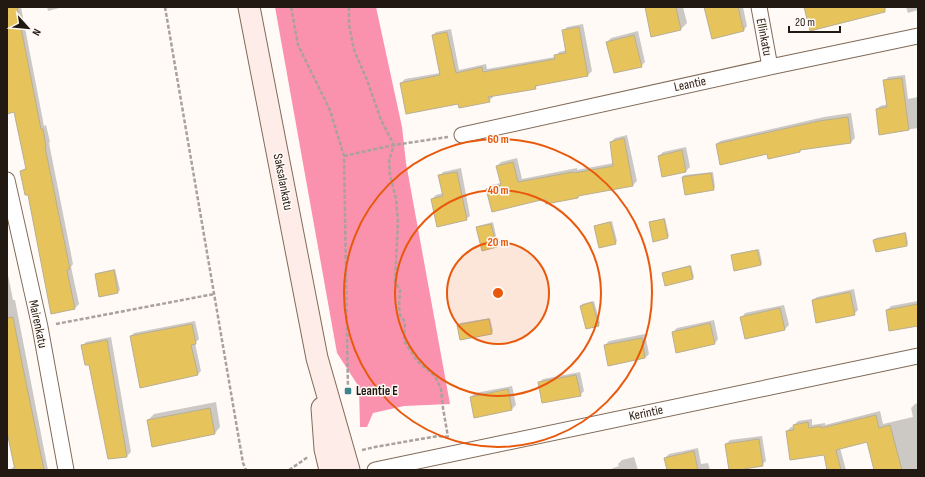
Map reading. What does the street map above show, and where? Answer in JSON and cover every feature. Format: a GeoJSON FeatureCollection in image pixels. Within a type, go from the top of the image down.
{"type":"FeatureCollection","features":[{"type":"Feature","properties":{"kind":"main road","name":"Saksalankatu"},"geometry":{"type":"LineString","coordinates":[[249,7],[317,358],[349,470]]}},
{"type":"Feature","properties":{"kind":"main road","name":"Saksalankatu"},"geometry":{"type":"LineString","coordinates":[[317,358],[325,449],[330,470]]}},
{"type":"Feature","properties":{"kind":"street","name":"Ellinkatu"},"geometry":{"type":"LineString","coordinates":[[759,7],[770,67]]}},
{"type":"Feature","properties":{"kind":"street","name":"Leantie"},"geometry":{"type":"LineString","coordinates":[[462,135],[918,36]]}},
{"type":"Feature","properties":{"kind":"street","name":"Mairenkatu"},"geometry":{"type":"LineString","coordinates":[[7,180],[40,327],[66,470]]}},
{"type":"Feature","properties":{"kind":"street","name":"Kerintie"},"geometry":{"type":"LineString","coordinates":[[375,470],[918,356]]}},
{"type":"Feature","properties":{"kind":"path"},"geometry":{"type":"LineString","coordinates":[[165,7],[243,463],[246,470]]}},
{"type":"Feature","properties":{"kind":"path"},"geometry":{"type":"LineString","coordinates":[[291,7],[298,45],[330,110],[344,156],[347,367]]}},
{"type":"Feature","properties":{"kind":"path"},"geometry":{"type":"LineString","coordinates":[[349,7],[349,25],[354,50],[367,80],[380,120],[394,145],[389,160],[390,175],[396,199],[397,214],[394,281],[400,290],[399,306],[400,315],[404,322],[404,341],[418,362],[435,376],[438,382],[441,389],[448,437]]}},
{"type":"Feature","properties":{"kind":"path"},"geometry":{"type":"LineString","coordinates":[[344,156],[394,145],[462,135]]}},
{"type":"Feature","properties":{"kind":"path"},"geometry":{"type":"LineString","coordinates":[[40,327],[214,294]]}},
{"type":"Feature","properties":{"kind":"shaded area"},"geometry":{"type":"Polygon","coordinates":[[[275,7],[376,7],[402,127],[406,163],[450,404],[404,406],[373,413],[367,427],[360,427],[359,387],[337,353],[275,7]]]}},
{"type":"Feature","properties":{"kind":"building"},"geometry":{"type":"Polygon","coordinates":[[[7,7],[17,7],[41,129],[43,129],[45,147],[70,269],[67,270],[75,309],[51,314],[28,195],[25,195],[20,171],[26,169],[14,112],[7,114],[7,7]]]}},
{"type":"Feature","properties":{"kind":"building"},"geometry":{"type":"Polygon","coordinates":[[[645,7],[676,7],[681,30],[651,37],[645,7]]]}},
{"type":"Feature","properties":{"kind":"building"},"geometry":{"type":"Polygon","coordinates":[[[704,7],[738,7],[744,31],[712,39],[704,7]]]}},
{"type":"Feature","properties":{"kind":"building"},"geometry":{"type":"Polygon","coordinates":[[[804,7],[885,7],[885,12],[810,31],[804,7]]]}},
{"type":"Feature","properties":{"kind":"building"},"geometry":{"type":"Polygon","coordinates":[[[579,27],[588,76],[535,86],[536,89],[488,97],[490,102],[459,108],[458,104],[406,114],[400,83],[440,75],[432,35],[447,32],[456,73],[482,67],[483,72],[555,59],[554,55],[566,53],[562,30],[579,27]]]}},
{"type":"Feature","properties":{"kind":"building"},"geometry":{"type":"Polygon","coordinates":[[[634,35],[642,67],[614,73],[606,42],[634,35]]]}},
{"type":"Feature","properties":{"kind":"building"},"geometry":{"type":"Polygon","coordinates":[[[902,78],[909,130],[879,135],[876,109],[887,107],[883,80],[902,78]]]}},
{"type":"Feature","properties":{"kind":"building"},"geometry":{"type":"Polygon","coordinates":[[[848,117],[851,143],[800,150],[800,152],[768,159],[767,154],[720,165],[716,144],[819,121],[848,117]]]}},
{"type":"Feature","properties":{"kind":"building"},"geometry":{"type":"Polygon","coordinates":[[[624,138],[633,186],[578,196],[578,198],[546,204],[545,199],[492,212],[486,189],[501,185],[496,166],[513,162],[518,182],[613,166],[610,142],[624,138]]]}},
{"type":"Feature","properties":{"kind":"building"},"geometry":{"type":"Polygon","coordinates":[[[682,150],[686,172],[662,177],[658,156],[682,150]]]}},
{"type":"Feature","properties":{"kind":"building"},"geometry":{"type":"Polygon","coordinates":[[[457,172],[467,220],[437,227],[431,199],[443,196],[438,175],[457,172]]]}},
{"type":"Feature","properties":{"kind":"building"},"geometry":{"type":"Polygon","coordinates":[[[711,173],[714,190],[685,195],[682,177],[711,173]]]}},
{"type":"Feature","properties":{"kind":"building"},"geometry":{"type":"Polygon","coordinates":[[[664,219],[668,238],[653,242],[649,222],[664,219]]]}},
{"type":"Feature","properties":{"kind":"building"},"geometry":{"type":"Polygon","coordinates":[[[610,222],[616,244],[599,248],[594,226],[610,222]]]}},
{"type":"Feature","properties":{"kind":"building"},"geometry":{"type":"Polygon","coordinates":[[[491,224],[497,247],[482,251],[476,227],[491,224]]]}},
{"type":"Feature","properties":{"kind":"building"},"geometry":{"type":"Polygon","coordinates":[[[905,233],[907,246],[876,252],[873,240],[905,233]]]}},
{"type":"Feature","properties":{"kind":"building"},"geometry":{"type":"Polygon","coordinates":[[[757,250],[761,265],[734,271],[731,255],[757,250]]]}},
{"type":"Feature","properties":{"kind":"building"},"geometry":{"type":"Polygon","coordinates":[[[690,266],[693,279],[665,286],[662,273],[690,266]]]}},
{"type":"Feature","properties":{"kind":"building"},"geometry":{"type":"Polygon","coordinates":[[[114,270],[118,293],[99,297],[95,274],[114,270]]]}},
{"type":"Feature","properties":{"kind":"building"},"geometry":{"type":"Polygon","coordinates":[[[850,292],[855,315],[816,323],[812,300],[850,292]]]}},
{"type":"Feature","properties":{"kind":"building"},"geometry":{"type":"Polygon","coordinates":[[[592,302],[599,326],[586,329],[580,306],[592,302]]]}},
{"type":"Feature","properties":{"kind":"building"},"geometry":{"type":"Polygon","coordinates":[[[918,304],[918,326],[889,331],[886,310],[918,304]]]}},
{"type":"Feature","properties":{"kind":"building"},"geometry":{"type":"Polygon","coordinates":[[[780,308],[785,330],[745,339],[740,317],[780,308]]]}},
{"type":"Feature","properties":{"kind":"building"},"geometry":{"type":"Polygon","coordinates":[[[13,317],[44,470],[15,470],[7,432],[7,318],[13,317]]]}},
{"type":"Feature","properties":{"kind":"building"},"geometry":{"type":"Polygon","coordinates":[[[489,319],[492,334],[460,340],[457,325],[489,319]]]}},
{"type":"Feature","properties":{"kind":"building"},"geometry":{"type":"Polygon","coordinates":[[[710,323],[715,344],[676,353],[672,332],[710,323]]]}},
{"type":"Feature","properties":{"kind":"building"},"geometry":{"type":"Polygon","coordinates":[[[192,324],[196,344],[191,345],[198,375],[140,388],[130,336],[192,324]]]}},
{"type":"Feature","properties":{"kind":"building"},"geometry":{"type":"Polygon","coordinates":[[[642,338],[645,358],[608,366],[604,345],[642,338]]]}},
{"type":"Feature","properties":{"kind":"building"},"geometry":{"type":"Polygon","coordinates":[[[107,340],[127,457],[108,459],[89,365],[85,365],[81,345],[107,340]]]}},
{"type":"Feature","properties":{"kind":"building"},"geometry":{"type":"Polygon","coordinates":[[[576,375],[581,396],[542,403],[538,382],[576,375]]]}},
{"type":"Feature","properties":{"kind":"building"},"geometry":{"type":"Polygon","coordinates":[[[508,389],[512,410],[474,418],[470,397],[508,389]]]}},
{"type":"Feature","properties":{"kind":"building"},"geometry":{"type":"Polygon","coordinates":[[[210,408],[215,434],[152,447],[147,420],[210,408]]]}},
{"type":"Feature","properties":{"kind":"building"},"geometry":{"type":"Polygon","coordinates":[[[876,415],[879,428],[890,425],[902,470],[874,470],[867,442],[836,450],[841,470],[827,470],[824,455],[790,460],[786,431],[794,430],[793,425],[808,422],[809,428],[821,426],[821,428],[876,415]]]}},
{"type":"Feature","properties":{"kind":"building"},"geometry":{"type":"Polygon","coordinates":[[[759,439],[763,466],[729,470],[725,444],[759,439]]]}},
{"type":"Feature","properties":{"kind":"building"},"geometry":{"type":"Polygon","coordinates":[[[694,451],[698,470],[667,470],[664,458],[694,451]]]}},
{"type":"Feature","properties":{"kind":"place","name":"Leantie E"},"geometry":{"type":"Point","coordinates":[348,391]}}]}
